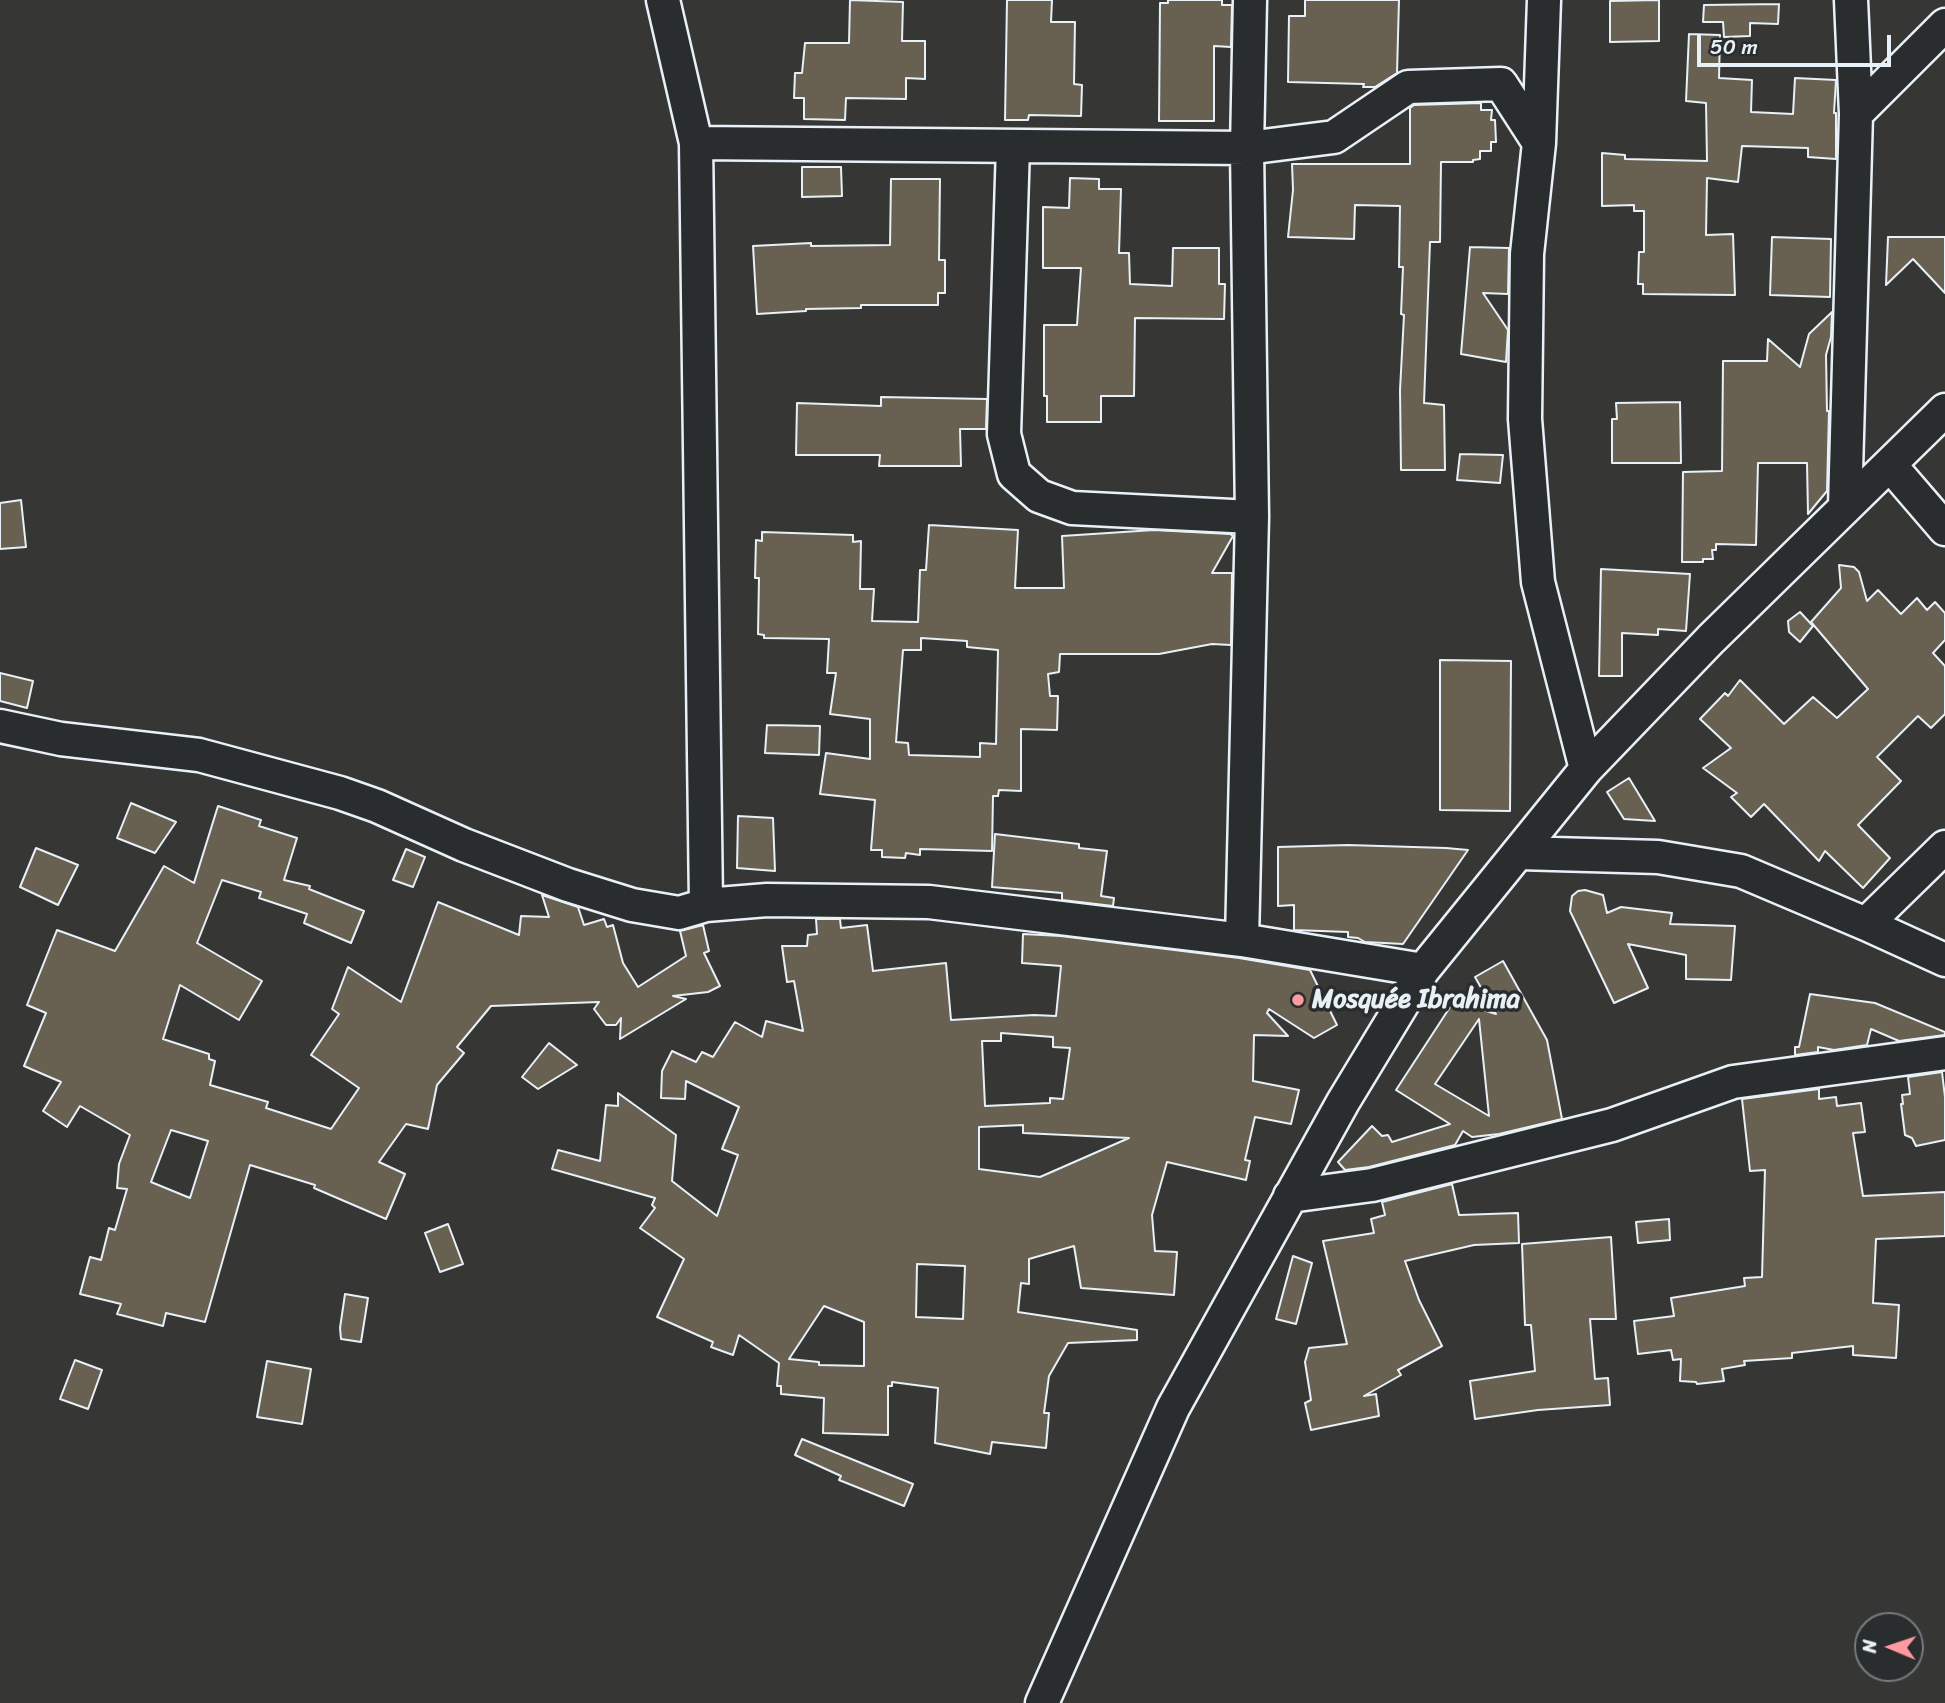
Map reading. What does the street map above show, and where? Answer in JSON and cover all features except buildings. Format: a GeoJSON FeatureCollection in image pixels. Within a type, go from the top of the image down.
{"type":"FeatureCollection","features":[{"type":"Feature","properties":{"kind":"street"},"geometry":{"type":"LineString","coordinates":[[663,0],[696,143],[706,905]]}},
{"type":"Feature","properties":{"kind":"street"},"geometry":{"type":"LineString","coordinates":[[1242,940],[1252,517],[1247,148],[1250,0]]}},
{"type":"Feature","properties":{"kind":"street"},"geometry":{"type":"LineString","coordinates":[[1544,0],[1539,143],[1527,254],[1525,419],[1538,582],[1586,769]]}},
{"type":"Feature","properties":{"kind":"street"},"geometry":{"type":"LineString","coordinates":[[1845,507],[1856,114],[1851,0]]}},
{"type":"Feature","properties":{"kind":"street"},"geometry":{"type":"LineString","coordinates":[[1856,114],[1945,25]]}},
{"type":"Feature","properties":{"kind":"street"},"geometry":{"type":"LineString","coordinates":[[696,143],[1247,148],[1334,137],[1408,87],[1501,84],[1539,143]]}},
{"type":"Feature","properties":{"kind":"street"},"geometry":{"type":"LineString","coordinates":[[1013,146],[1004,434],[1014,474],[1039,496],[1072,508],[1252,517]]}},
{"type":"Feature","properties":{"kind":"street"},"geometry":{"type":"LineString","coordinates":[[1042,1703],[1173,1408],[1343,1102],[1423,970],[1586,769],[1711,639],[1945,410]]}},
{"type":"Feature","properties":{"kind":"street"},"geometry":{"type":"LineString","coordinates":[[1890,464],[1945,529]]}},
{"type":"Feature","properties":{"kind":"street"},"geometry":{"type":"LineString","coordinates":[[0,726],[61,739],[199,755],[340,793],[568,885],[632,905],[679,913],[706,905],[768,900],[929,902],[1242,940],[1423,970]]}},
{"type":"Feature","properties":{"kind":"street"},"geometry":{"type":"LineString","coordinates":[[1866,923],[1945,847]]}},
{"type":"Feature","properties":{"kind":"street"},"geometry":{"type":"LineString","coordinates":[[1519,853],[1658,857],[1741,871],[1866,923],[1945,960]]}},
{"type":"Feature","properties":{"kind":"street"},"geometry":{"type":"LineString","coordinates":[[1290,1196],[1372,1185],[1612,1125],[1732,1082],[1945,1054]]}},
{"type":"Feature","properties":{"kind":"place","name":"Mosquée Ibrahima"},"geometry":{"type":"Point","coordinates":[1298,1000]}}]}
